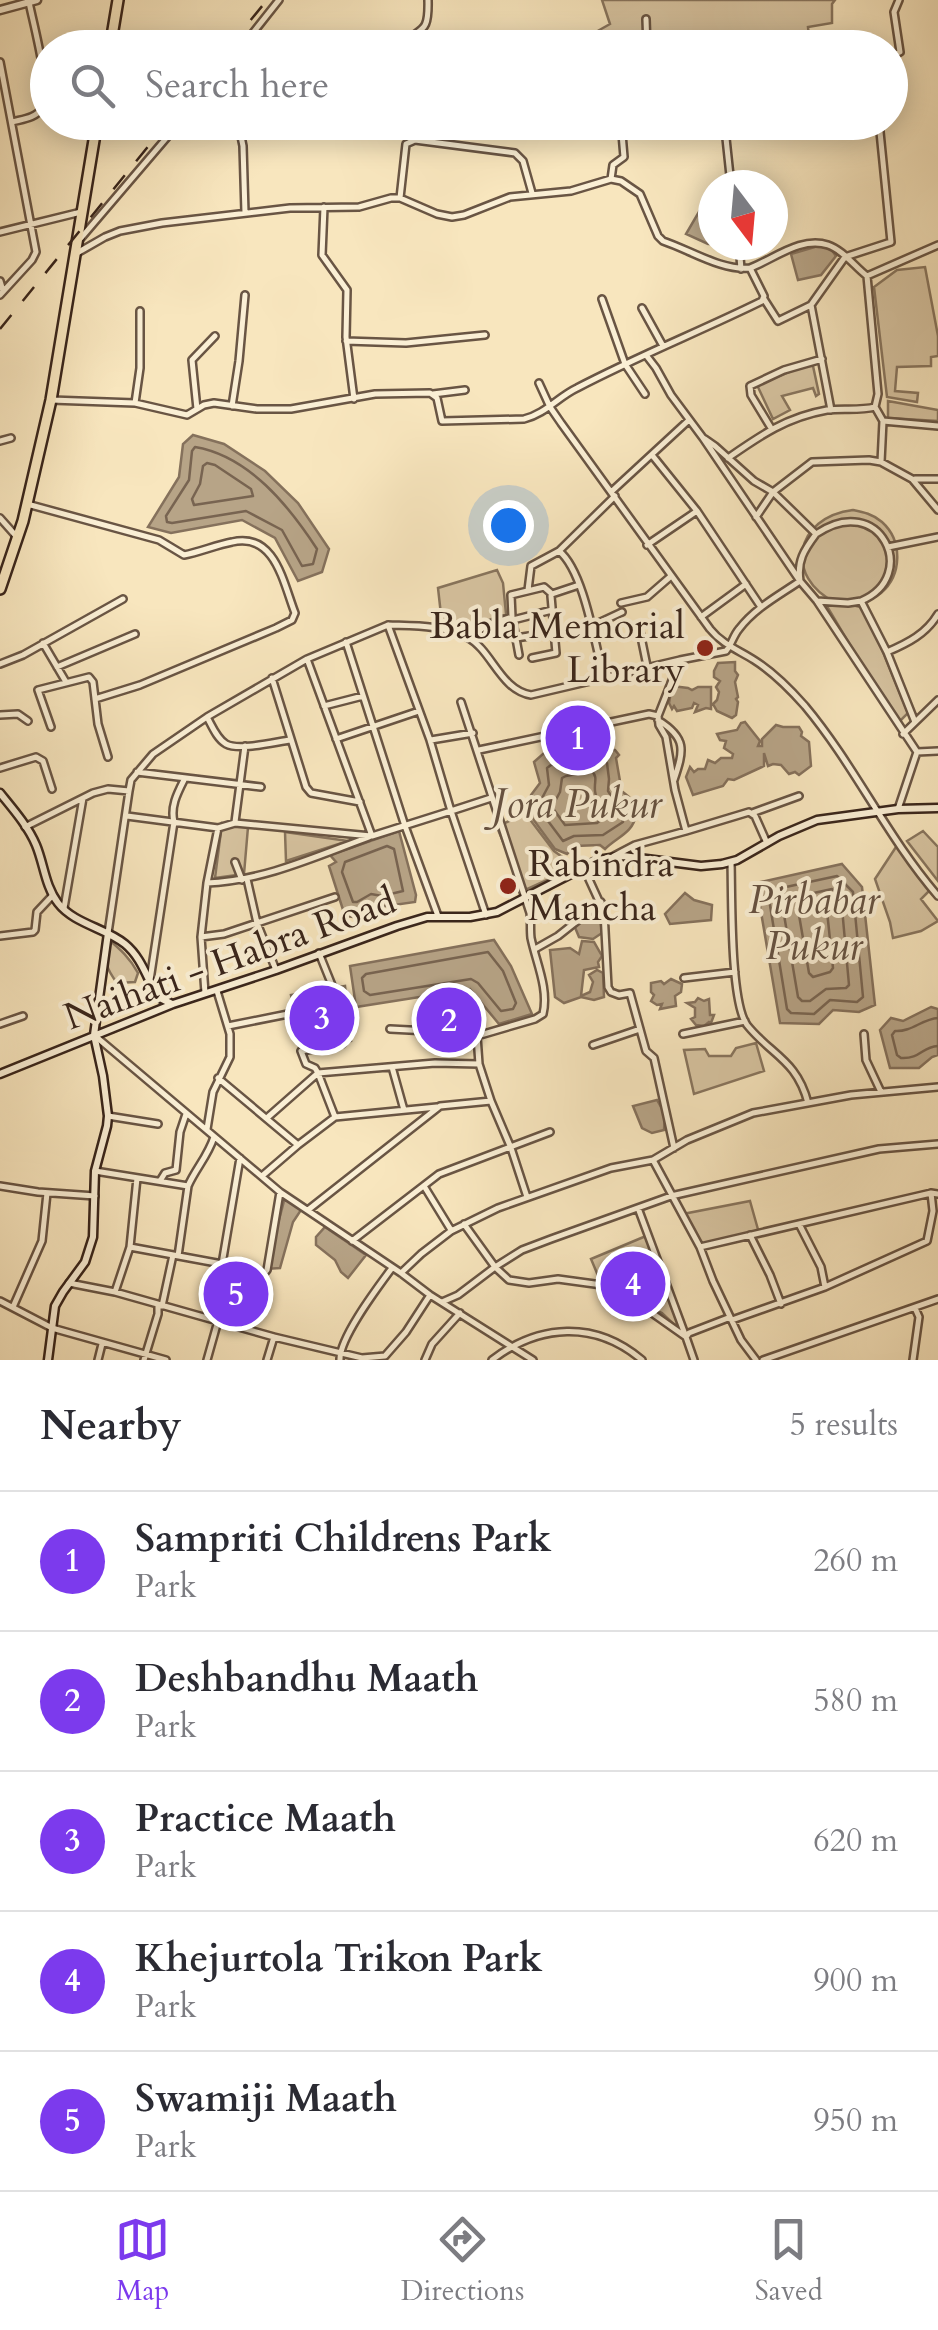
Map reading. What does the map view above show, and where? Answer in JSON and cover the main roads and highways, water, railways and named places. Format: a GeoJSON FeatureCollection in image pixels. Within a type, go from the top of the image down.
{"type":"FeatureCollection","features":[{"type":"Feature","properties":{"kind":"highway"},"geometry":{"type":"LineString","coordinates":[[111,30],[118,0]]}},
{"type":"Feature","properties":{"kind":"highway"},"geometry":{"type":"LineString","coordinates":[[0,589],[27,504],[50,400],[95,140]]}},
{"type":"Feature","properties":{"kind":"main road"},"geometry":{"type":"LineString","coordinates":[[4,6],[33,1]]}},
{"type":"Feature","properties":{"kind":"main road"},"geometry":{"type":"LineString","coordinates":[[0,794],[36,844],[53,895],[64,910],[130,949],[158,997],[172,1004]]}},
{"type":"Feature","properties":{"kind":"main road","name":"Naihati - Habra Road"},"geometry":{"type":"LineString","coordinates":[[0,1074],[172,1004],[397,926],[438,916],[486,915],[526,899],[586,865],[610,858],[700,866],[731,862],[817,820],[938,808]]}},
{"type":"Feature","properties":{"kind":"main road"},"geometry":{"type":"LineString","coordinates":[[48,1360],[55,1306],[91,1249],[95,1171],[108,1116],[94,1035],[108,933]]}},
{"type":"Feature","properties":{"kind":"water"},"geometry":{"type":"Polygon","coordinates":[[[698,213],[698,239],[686,234],[698,213]]]}},
{"type":"Feature","properties":{"kind":"water"},"geometry":{"type":"Polygon","coordinates":[[[818,246],[831,249],[836,256],[821,275],[798,280],[791,254],[818,246]]]}},
{"type":"Feature","properties":{"kind":"water"},"geometry":{"type":"Polygon","coordinates":[[[193,435],[224,444],[265,471],[298,503],[329,549],[322,572],[298,581],[275,538],[242,520],[171,533],[148,527],[179,477],[183,444],[193,435]]]}},
{"type":"Feature","properties":{"kind":"water"},"geometry":{"type":"Polygon","coordinates":[[[735,662],[738,702],[732,718],[717,711],[713,704],[720,681],[714,677],[714,671],[718,663],[735,662]]]}},
{"type":"Feature","properties":{"kind":"water"},"geometry":{"type":"Polygon","coordinates":[[[672,686],[692,690],[711,687],[711,709],[695,712],[698,705],[694,703],[692,708],[672,709],[672,686]]]}},
{"type":"Feature","properties":{"kind":"water"},"geometry":{"type":"Polygon","coordinates":[[[745,722],[760,741],[758,746],[762,746],[762,739],[776,725],[799,727],[801,736],[809,742],[811,766],[799,775],[789,774],[781,765],[768,766],[764,753],[764,766],[728,779],[723,786],[693,795],[686,777],[690,767],[694,772],[705,769],[708,760],[715,763],[721,758],[732,758],[733,754],[724,748],[726,741],[717,734],[737,730],[745,722]]]}},
{"type":"Feature","properties":{"kind":"water","name":"Jora Pukur"},"geometry":{"type":"Polygon","coordinates":[[[602,738],[602,750],[615,750],[619,755],[617,788],[629,797],[626,805],[636,815],[628,831],[605,849],[600,845],[575,846],[567,854],[555,849],[527,811],[531,795],[540,783],[534,762],[551,751],[553,756],[576,753],[602,738]]]}},
{"type":"Feature","properties":{"kind":"water"},"geometry":{"type":"Polygon","coordinates":[[[399,831],[415,902],[380,907],[374,904],[353,917],[345,916],[329,866],[336,862],[330,855],[399,831]]]}},
{"type":"Feature","properties":{"kind":"water","name":"Pirbabar Pukur"},"geometry":{"type":"Polygon","coordinates":[[[842,864],[862,887],[875,1005],[859,1012],[833,1010],[819,1024],[780,1023],[756,883],[842,864]]]}},
{"type":"Feature","properties":{"kind":"water"},"geometry":{"type":"Polygon","coordinates":[[[685,893],[712,905],[711,920],[670,924],[665,914],[685,893]]]}},
{"type":"Feature","properties":{"kind":"water"},"geometry":{"type":"Polygon","coordinates":[[[599,909],[602,933],[593,939],[579,937],[574,925],[599,909]]]}},
{"type":"Feature","properties":{"kind":"water"},"geometry":{"type":"Polygon","coordinates":[[[494,940],[511,966],[532,1014],[499,1024],[470,989],[356,1007],[350,966],[494,940]]]}},
{"type":"Feature","properties":{"kind":"water"},"geometry":{"type":"Polygon","coordinates":[[[582,941],[594,942],[602,956],[599,967],[584,970],[581,996],[590,992],[593,982],[589,975],[597,970],[603,973],[604,997],[581,997],[564,1003],[555,997],[550,950],[570,948],[579,954],[582,941]]]}},
{"type":"Feature","properties":{"kind":"water"},"geometry":{"type":"Polygon","coordinates":[[[671,979],[682,984],[681,992],[675,996],[676,1006],[660,1009],[662,1004],[651,1001],[651,983],[664,984],[671,979]]]}},
{"type":"Feature","properties":{"kind":"water"},"geometry":{"type":"Polygon","coordinates":[[[709,999],[710,1015],[714,1015],[711,1023],[704,1026],[691,1019],[695,1017],[695,1008],[687,1003],[709,999]]]}},
{"type":"Feature","properties":{"kind":"water"},"geometry":{"type":"Polygon","coordinates":[[[931,1007],[938,1009],[938,1055],[919,1068],[890,1068],[880,1030],[891,1018],[903,1021],[931,1007]]]}},
{"type":"Feature","properties":{"kind":"water"},"geometry":{"type":"Polygon","coordinates":[[[657,1100],[665,1114],[664,1130],[652,1133],[642,1128],[633,1106],[657,1100]]]}},
{"type":"Feature","properties":{"kind":"water"},"geometry":{"type":"Polygon","coordinates":[[[294,1199],[303,1207],[293,1222],[280,1268],[266,1269],[284,1201],[294,1199]]]}},
{"type":"Feature","properties":{"kind":"water"},"geometry":{"type":"Polygon","coordinates":[[[325,1227],[366,1255],[348,1278],[335,1260],[316,1245],[316,1237],[325,1227]]]}},
{"type":"Feature","properties":{"kind":"railway"},"geometry":{"type":"LineString","coordinates":[[243,30],[267,0]]}},
{"type":"Feature","properties":{"kind":"railway"},"geometry":{"type":"LineString","coordinates":[[0,329],[153,140]]}},
{"type":"Feature","properties":{"kind":"place","name":"Babla Memorial Library"},"geometry":{"type":"Point","coordinates":[705,648]}},
{"type":"Feature","properties":{"kind":"place","name":"Sampriti Childrens Park"},"geometry":{"type":"Point","coordinates":[578,738]}},
{"type":"Feature","properties":{"kind":"place","name":"Rabindra Mancha"},"geometry":{"type":"Point","coordinates":[508,886]}},
{"type":"Feature","properties":{"kind":"place","name":"Practice Maath"},"geometry":{"type":"Point","coordinates":[322,1018]}},
{"type":"Feature","properties":{"kind":"place","name":"Deshbandhu Maath"},"geometry":{"type":"Point","coordinates":[449,1020]}},
{"type":"Feature","properties":{"kind":"place","name":"Khejurtola Trikon Park"},"geometry":{"type":"Point","coordinates":[633,1284]}},
{"type":"Feature","properties":{"kind":"place","name":"Swamiji Maath"},"geometry":{"type":"Point","coordinates":[236,1294]}}]}
